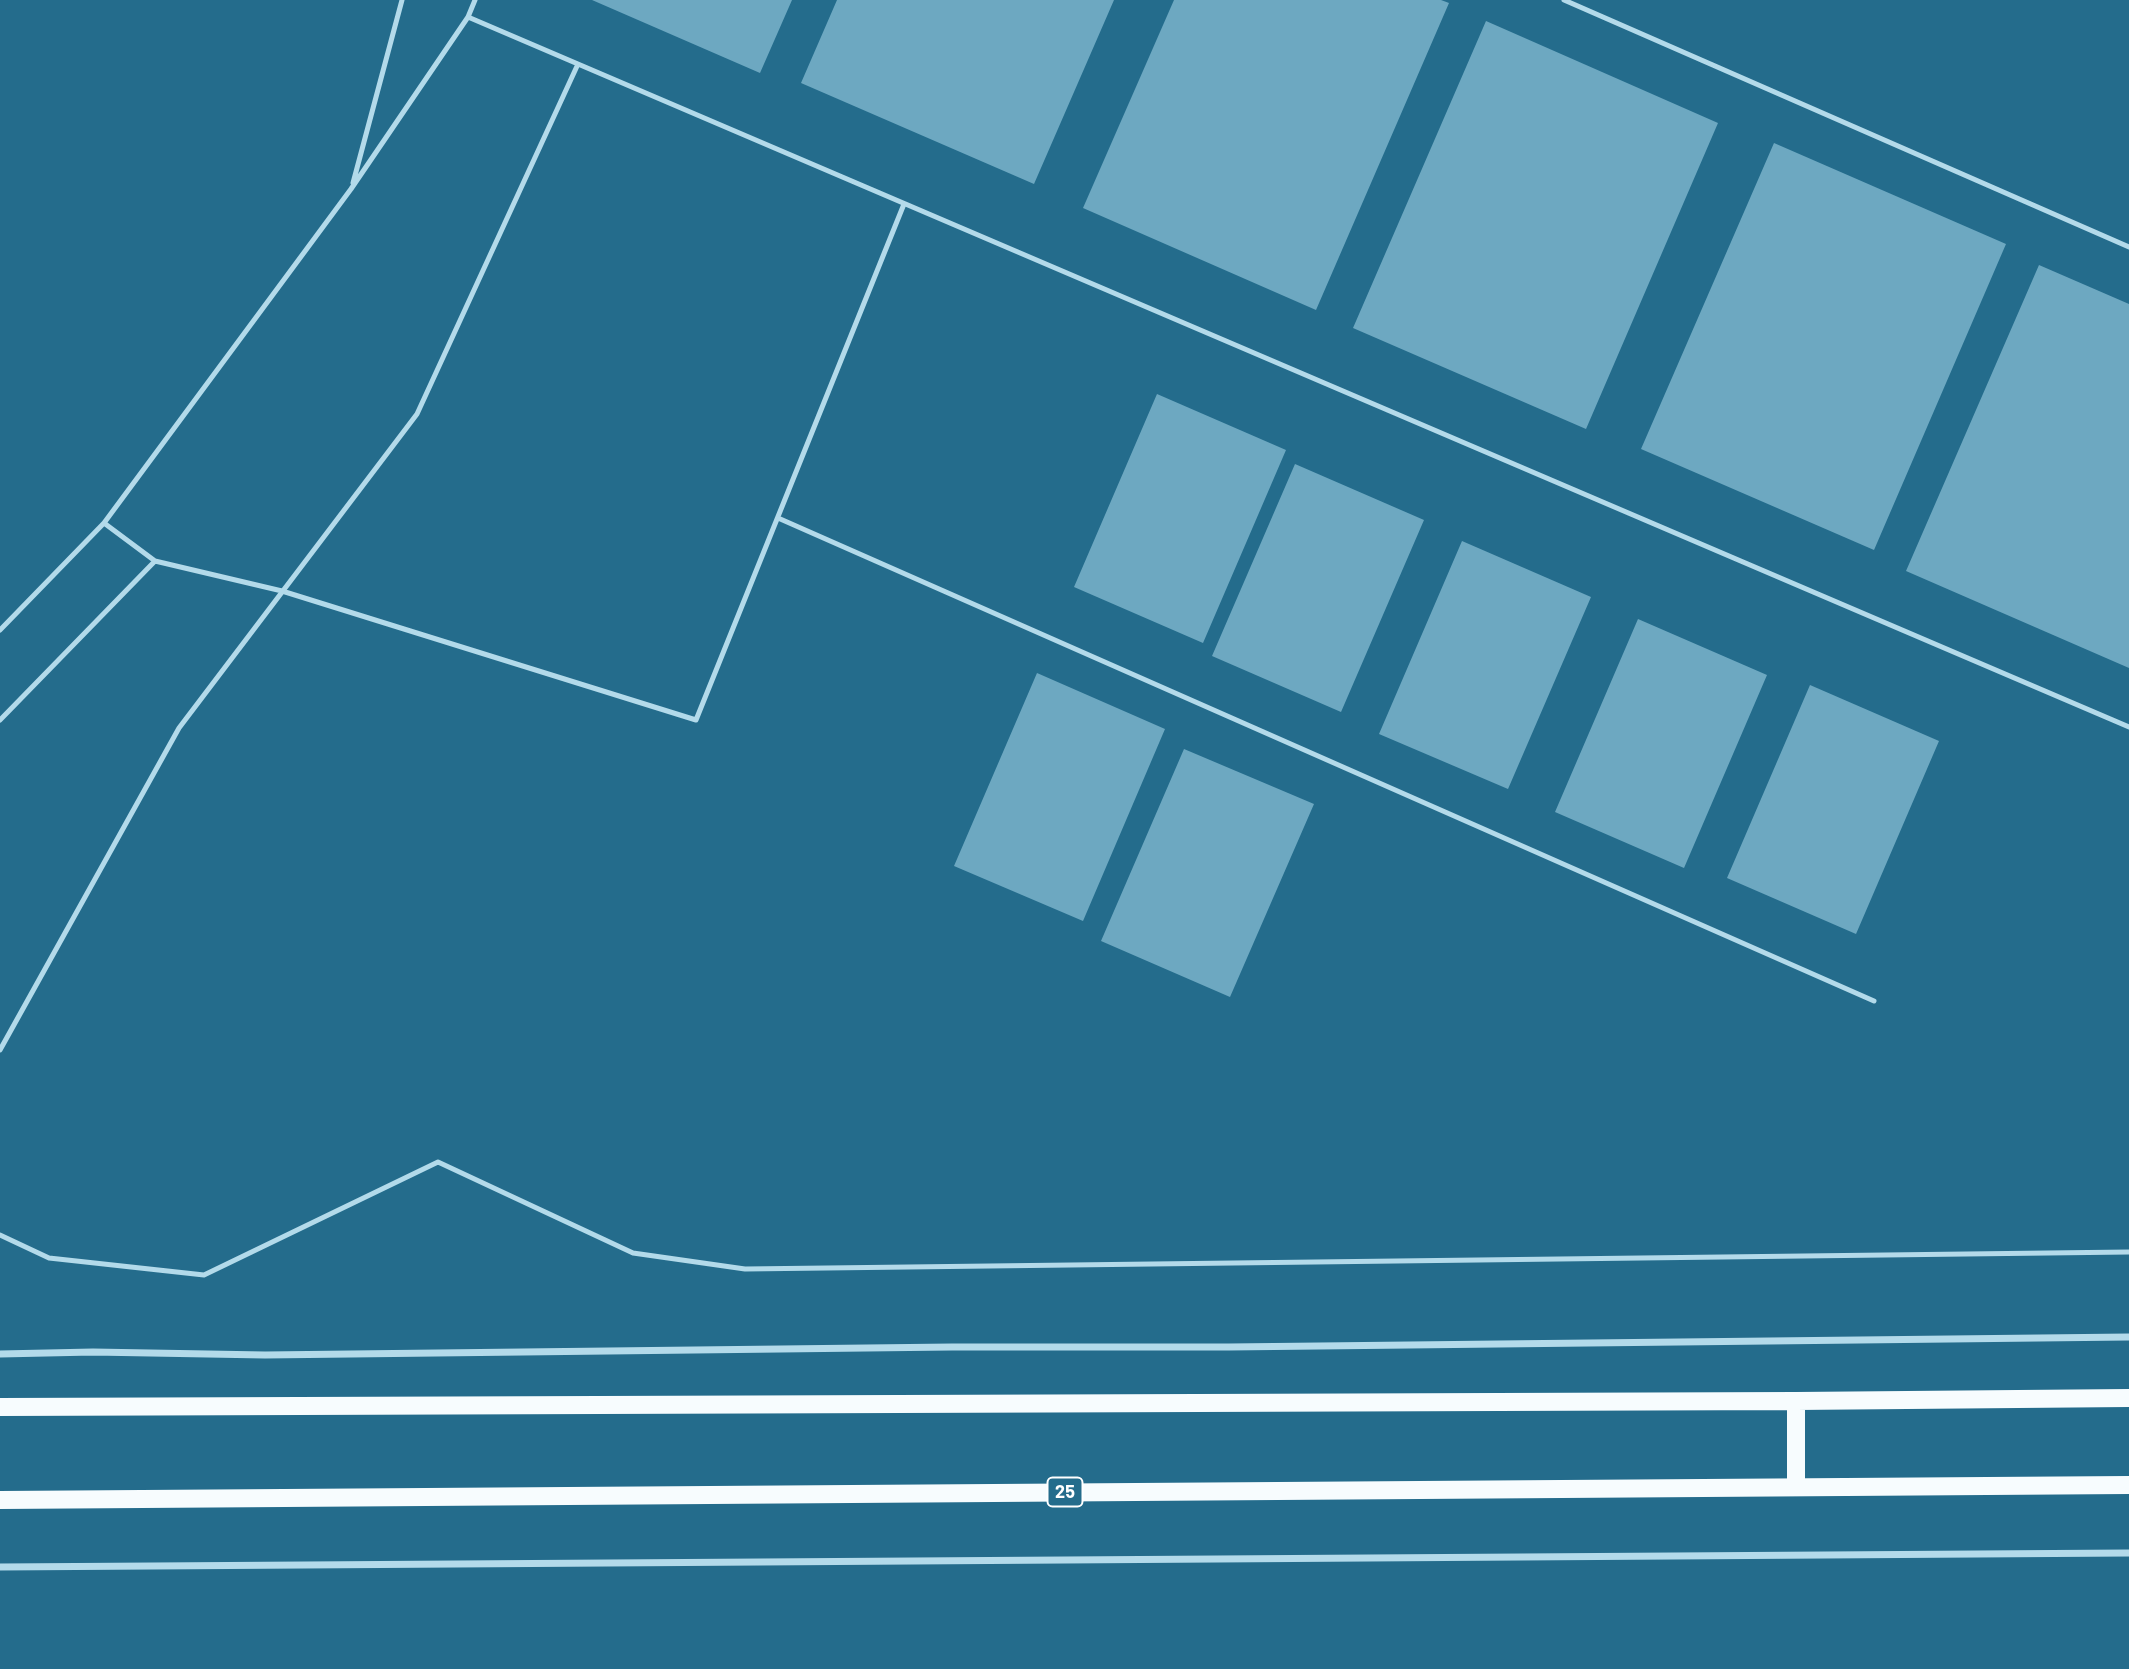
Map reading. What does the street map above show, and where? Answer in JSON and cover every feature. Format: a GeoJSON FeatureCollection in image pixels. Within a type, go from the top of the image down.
{"type":"FeatureCollection","features":[{"type":"Feature","properties":{"kind":"main road"},"geometry":{"type":"LineString","coordinates":[[0,1407],[2129,1398]]}},
{"type":"Feature","properties":{"kind":"main road"},"geometry":{"type":"LineString","coordinates":[[1796,1401],[1796,1487]]}},
{"type":"Feature","properties":{"kind":"main road","name":"25"},"geometry":{"type":"LineString","coordinates":[[0,1500],[2129,1485]]}},
{"type":"Feature","properties":{"kind":"street"},"geometry":{"type":"LineString","coordinates":[[0,1354],[93,1352],[265,1355],[2129,1338]]}},
{"type":"Feature","properties":{"kind":"street"},"geometry":{"type":"LineString","coordinates":[[0,1567],[2129,1553]]}},
{"type":"Feature","properties":{"kind":"lane"},"geometry":{"type":"LineString","coordinates":[[351,189],[402,0]]}},
{"type":"Feature","properties":{"kind":"lane"},"geometry":{"type":"LineString","coordinates":[[0,630],[104,523],[351,189],[468,17],[475,0]]}},
{"type":"Feature","properties":{"kind":"lane"},"geometry":{"type":"LineString","coordinates":[[1564,0],[2129,247]]}},
{"type":"Feature","properties":{"kind":"lane"},"geometry":{"type":"LineString","coordinates":[[468,17],[2129,727]]}},
{"type":"Feature","properties":{"kind":"lane"},"geometry":{"type":"LineString","coordinates":[[0,1050],[179,728],[417,414],[578,64]]}},
{"type":"Feature","properties":{"kind":"lane"},"geometry":{"type":"LineString","coordinates":[[104,523],[155,561],[282,591],[696,720],[904,204]]}},
{"type":"Feature","properties":{"kind":"lane"},"geometry":{"type":"LineString","coordinates":[[778,518],[1874,1001]]}},
{"type":"Feature","properties":{"kind":"lane"},"geometry":{"type":"LineString","coordinates":[[0,720],[155,561]]}},
{"type":"Feature","properties":{"kind":"lane"},"geometry":{"type":"LineString","coordinates":[[0,1235],[49,1258],[204,1275],[438,1162],[633,1253],[746,1269],[2129,1252]]}},
{"type":"Feature","properties":{"kind":"building"},"geometry":{"type":"Polygon","coordinates":[[[592,0],[792,0],[760,73],[592,0]]]}},
{"type":"Feature","properties":{"kind":"building"},"geometry":{"type":"Polygon","coordinates":[[[837,0],[1114,0],[1034,184],[801,83],[837,0]]]}},
{"type":"Feature","properties":{"kind":"building"},"geometry":{"type":"Polygon","coordinates":[[[1174,0],[1441,0],[1449,3],[1316,310],[1083,208],[1174,0]]]}},
{"type":"Feature","properties":{"kind":"building"},"geometry":{"type":"Polygon","coordinates":[[[1486,21],[1718,123],[1586,429],[1353,328],[1486,21]]]}},
{"type":"Feature","properties":{"kind":"building"},"geometry":{"type":"Polygon","coordinates":[[[1774,143],[2006,244],[1874,550],[1641,449],[1774,143]]]}},
{"type":"Feature","properties":{"kind":"building"},"geometry":{"type":"Polygon","coordinates":[[[2039,265],[2129,304],[2129,668],[1906,571],[2039,265]]]}},
{"type":"Feature","properties":{"kind":"building"},"geometry":{"type":"Polygon","coordinates":[[[1157,394],[1286,450],[1203,643],[1074,587],[1157,394]]]}},
{"type":"Feature","properties":{"kind":"building"},"geometry":{"type":"Polygon","coordinates":[[[1295,464],[1424,520],[1341,712],[1212,656],[1295,464]]]}},
{"type":"Feature","properties":{"kind":"building"},"geometry":{"type":"Polygon","coordinates":[[[1462,541],[1591,597],[1508,789],[1379,734],[1462,541]]]}},
{"type":"Feature","properties":{"kind":"building"},"geometry":{"type":"Polygon","coordinates":[[[1638,619],[1767,675],[1684,868],[1555,812],[1638,619]]]}},
{"type":"Feature","properties":{"kind":"building"},"geometry":{"type":"Polygon","coordinates":[[[1037,673],[1165,729],[1083,921],[954,866],[1037,673]]]}},
{"type":"Feature","properties":{"kind":"building"},"geometry":{"type":"Polygon","coordinates":[[[1810,685],[1939,741],[1856,934],[1727,878],[1810,685]]]}},
{"type":"Feature","properties":{"kind":"building"},"geometry":{"type":"Polygon","coordinates":[[[1184,749],[1314,804],[1230,997],[1101,941],[1184,749]]]}}]}
